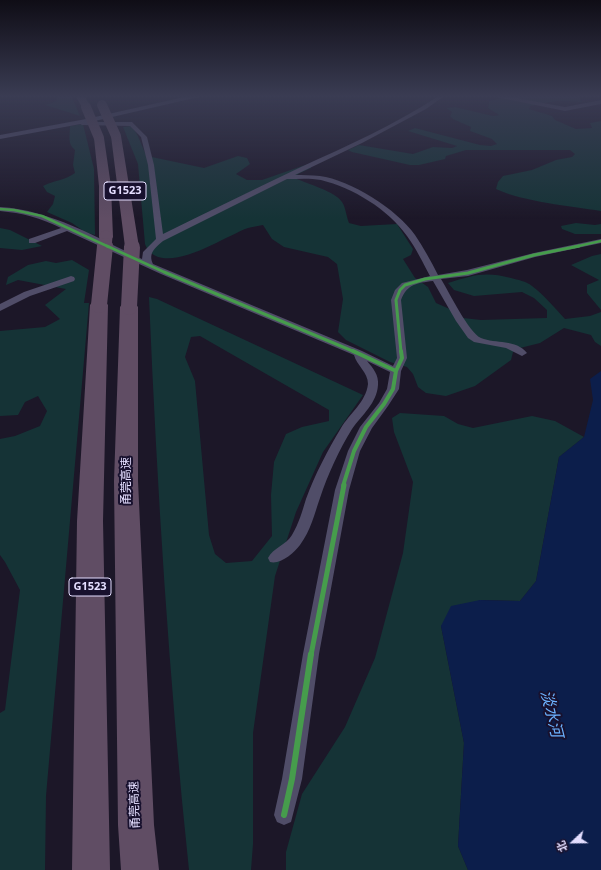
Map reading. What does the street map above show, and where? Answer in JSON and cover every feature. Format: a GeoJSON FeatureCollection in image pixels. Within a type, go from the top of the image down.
{"type":"FeatureCollection","features":[{"type":"Feature","properties":{"kind":"highway","name":"G1523"},"geometry":{"type":"LineString","coordinates":[[91,870],[90,521],[99,305],[106,237],[105,186],[99,138]]}},
{"type":"Feature","properties":{"kind":"highway","name":"甬莞高速"},"geometry":{"type":"LineString","coordinates":[[116,138],[132,247],[129,307],[126,481],[135,817],[140,870]]}},
{"type":"Feature","properties":{"kind":"street"},"geometry":{"type":"LineString","coordinates":[[144,138],[151,165],[160,239]]}},
{"type":"Feature","properties":{"kind":"street"},"geometry":{"type":"LineString","coordinates":[[149,265],[146,258],[147,252],[160,239],[368,138]]}},
{"type":"Feature","properties":{"kind":"street"},"geometry":{"type":"LineString","coordinates":[[286,177],[311,177],[328,180],[342,185],[379,204],[392,214],[411,235],[435,278],[461,321],[472,336],[478,340],[509,346],[522,353]]}},
{"type":"Feature","properties":{"kind":"street"},"geometry":{"type":"LineString","coordinates":[[0,208],[42,216],[149,265],[358,353],[396,371]]}},
{"type":"Feature","properties":{"kind":"street"},"geometry":{"type":"LineString","coordinates":[[32,242],[67,228]]}},
{"type":"Feature","properties":{"kind":"street"},"geometry":{"type":"LineString","coordinates":[[284,815],[292,779],[310,654],[342,490],[354,451],[366,427],[384,404],[392,389],[396,371],[402,358],[396,300],[400,290],[405,285],[425,279],[468,273],[534,255],[601,241]]}},
{"type":"Feature","properties":{"kind":"street"},"geometry":{"type":"LineString","coordinates":[[0,308],[27,294],[71,279]]}},
{"type":"Feature","properties":{"kind":"street"},"geometry":{"type":"LineString","coordinates":[[275,558],[294,542],[305,525],[313,498],[328,463],[348,428],[368,401],[373,386],[373,378],[369,370],[361,361],[358,353]]}},
{"type":"Feature","properties":{"kind":"green space"},"geometry":{"type":"Polygon","coordinates":[[[69,138],[86,138],[94,169],[95,235],[85,232],[72,223],[47,212],[53,204],[55,196],[47,192],[43,186],[67,178],[75,173],[73,165],[75,150],[72,148],[69,138]]]}},
{"type":"Feature","properties":{"kind":"green space"},"geometry":{"type":"Polygon","coordinates":[[[127,138],[138,138],[147,156],[204,168],[238,156],[247,158],[250,164],[236,174],[247,180],[262,180],[311,163],[311,168],[298,174],[295,178],[327,191],[338,198],[343,204],[349,223],[361,226],[397,224],[413,249],[411,255],[403,259],[415,278],[428,287],[436,303],[452,310],[463,318],[481,320],[547,318],[547,310],[534,298],[522,292],[474,296],[454,290],[448,283],[472,276],[486,274],[519,280],[530,284],[549,301],[565,319],[590,316],[601,312],[601,346],[595,342],[591,335],[564,328],[540,343],[520,348],[513,352],[511,360],[475,386],[446,396],[426,393],[418,387],[413,374],[407,367],[390,362],[346,340],[338,332],[343,299],[337,264],[328,257],[284,247],[272,239],[263,225],[248,228],[213,245],[185,256],[171,258],[160,257],[150,252],[145,244],[138,164],[127,138]]]}},
{"type":"Feature","properties":{"kind":"green space"},"geometry":{"type":"Polygon","coordinates":[[[430,138],[452,138],[480,145],[491,146],[497,144],[488,138],[601,138],[601,211],[533,200],[496,189],[498,182],[503,176],[532,170],[556,160],[572,157],[575,154],[570,150],[466,150],[446,156],[445,159],[419,165],[410,165],[348,150],[359,145],[413,154],[433,147],[452,148],[457,146],[430,138]]]}},
{"type":"Feature","properties":{"kind":"green space"},"geometry":{"type":"Polygon","coordinates":[[[576,223],[595,225],[601,224],[601,234],[575,234],[562,229],[561,226],[576,223]]]}},
{"type":"Feature","properties":{"kind":"green space"},"geometry":{"type":"Polygon","coordinates":[[[0,228],[10,230],[42,246],[22,250],[0,248],[0,228]]]}},
{"type":"Feature","properties":{"kind":"green space"},"geometry":{"type":"Polygon","coordinates":[[[601,254],[601,310],[587,293],[587,285],[599,280],[571,265],[592,256],[601,254]]]}},
{"type":"Feature","properties":{"kind":"green space"},"geometry":{"type":"Polygon","coordinates":[[[72,260],[89,270],[84,303],[89,303],[46,796],[45,870],[0,870],[0,713],[5,710],[20,590],[0,555],[0,439],[15,436],[40,426],[47,411],[38,396],[25,402],[18,415],[0,416],[0,331],[45,327],[60,319],[45,305],[66,289],[18,280],[6,285],[8,277],[28,265],[46,261],[56,263],[72,260]]]}},
{"type":"Feature","properties":{"kind":"green space"},"geometry":{"type":"Polygon","coordinates":[[[149,297],[157,299],[363,395],[323,452],[296,512],[275,576],[253,733],[253,844],[251,870],[189,870],[175,727],[152,369],[149,297]],[[200,336],[191,337],[185,357],[195,381],[209,535],[215,554],[226,563],[252,561],[272,536],[271,495],[274,462],[286,434],[302,427],[329,421],[329,410],[200,336]]]}},
{"type":"Feature","properties":{"kind":"green space"},"geometry":{"type":"Polygon","coordinates":[[[400,413],[444,416],[458,424],[473,428],[532,416],[555,421],[584,437],[559,457],[536,581],[520,601],[480,600],[441,626],[464,743],[458,846],[468,870],[286,870],[286,852],[302,794],[345,727],[375,658],[403,553],[413,482],[394,432],[392,418],[400,413]]]}},
{"type":"Feature","properties":{"kind":"water","name":"淡水河"},"geometry":{"type":"Polygon","coordinates":[[[601,371],[601,870],[468,870],[458,846],[464,743],[441,626],[451,606],[480,600],[520,601],[536,581],[559,457],[584,437],[593,400],[590,379],[601,371]]]}},
{"type":"Feature","properties":{"kind":"cycle path"},"geometry":{"type":"LineString","coordinates":[[0,209],[14,210],[42,216],[164,272],[360,354],[396,371]]}},
{"type":"Feature","properties":{"kind":"cycle path"},"geometry":{"type":"LineString","coordinates":[[284,815],[292,779],[311,654],[342,490],[354,451],[366,427],[384,404],[393,389],[396,371],[402,358],[396,300],[400,290],[405,285],[425,279],[468,273],[534,255],[601,241]]}}]}
